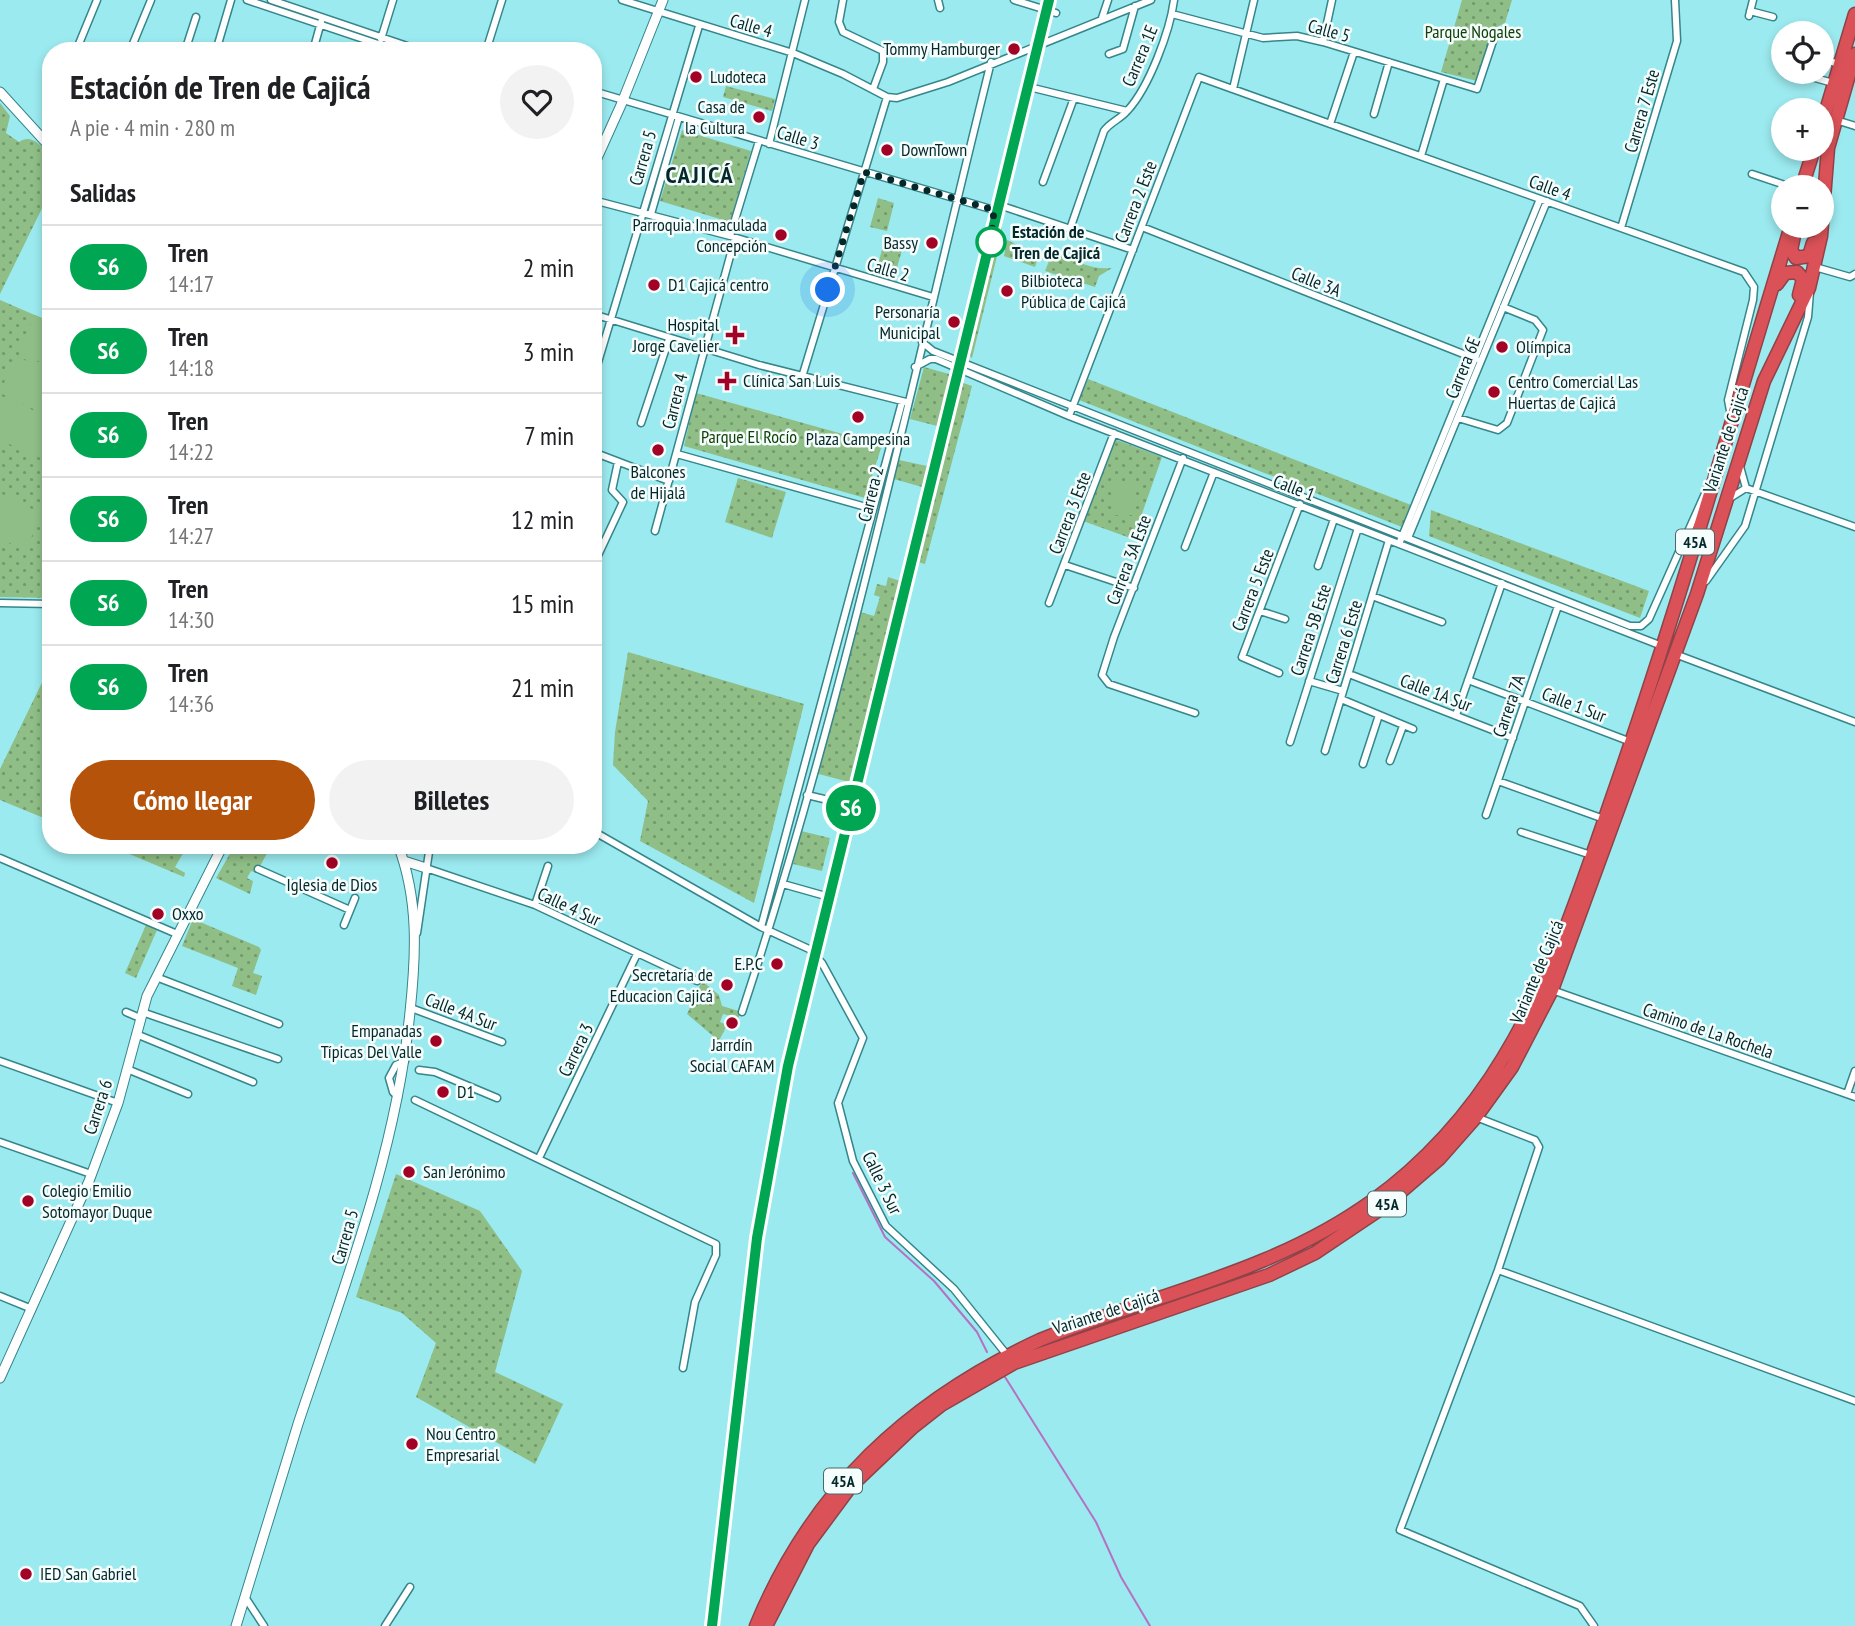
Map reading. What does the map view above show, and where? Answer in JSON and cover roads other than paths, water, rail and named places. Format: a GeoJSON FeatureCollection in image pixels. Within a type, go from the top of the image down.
{"type":"FeatureCollection","features":[{"type":"Feature","properties":{"kind":"highway"},"geometry":{"type":"LineString","coordinates":[[1834,80],[1855,13]]}},
{"type":"Feature","properties":{"kind":"highway","name":"Variante de Cajicá"},"geometry":{"type":"LineString","coordinates":[[1826,175],[1828,148],[1852,76],[1855,54]]}},
{"type":"Feature","properties":{"kind":"highway","name":"Variante de Cajicá"},"geometry":{"type":"LineString","coordinates":[[1005,1360],[1065,1343],[1269,1275],[1315,1253],[1354,1229],[1402,1193],[1439,1159],[1476,1116],[1512,1067],[1552,990],[1670,651],[1713,478],[1787,238]]}},
{"type":"Feature","properties":{"kind":"highway"},"geometry":{"type":"LineString","coordinates":[[1794,238],[1791,250],[1801,259],[1812,252],[1814,238]]}},
{"type":"Feature","properties":{"kind":"highway","name":"Variante de Cajicá"},"geometry":{"type":"LineString","coordinates":[[756,1626],[796,1545],[844,1480],[909,1418],[1005,1360],[1062,1331],[1283,1254],[1334,1227],[1394,1184],[1450,1130],[1501,1062],[1540,986],[1631,742],[1697,594],[1764,382],[1808,288],[1815,267],[1819,238]]}},
{"type":"Feature","properties":{"kind":"highway"},"geometry":{"type":"LineString","coordinates":[[1764,307],[1782,276],[1790,271],[1797,272],[1803,284],[1793,319]]}},
{"type":"Feature","properties":{"kind":"highway","name":"Variante de Cajicá"},"geometry":{"type":"LineString","coordinates":[[766,1626],[808,1544],[851,1486],[913,1427],[977,1377]]}},
{"type":"Feature","properties":{"kind":"main road"},"geometry":{"type":"LineString","coordinates":[[602,147],[663,0]]}},
{"type":"Feature","properties":{"kind":"main road"},"geometry":{"type":"LineString","coordinates":[[0,92],[42,138]]}},
{"type":"Feature","properties":{"kind":"main road","name":"Carrera 6"},"geometry":{"type":"LineString","coordinates":[[0,1378],[91,1174],[118,1103],[141,1015],[156,977],[218,854]]}},
{"type":"Feature","properties":{"kind":"main road"},"geometry":{"type":"LineString","coordinates":[[401,854],[416,940]]}},
{"type":"Feature","properties":{"kind":"main road"},"geometry":{"type":"LineString","coordinates":[[404,861],[426,868]]}},
{"type":"Feature","properties":{"kind":"main road","name":"Carrera 5"},"geometry":{"type":"LineString","coordinates":[[236,1626],[298,1427],[354,1264],[398,1097],[405,1061],[416,940]]}},
{"type":"Feature","properties":{"kind":"street"},"geometry":{"type":"LineString","coordinates":[[80,42],[97,0]]}},
{"type":"Feature","properties":{"kind":"street"},"geometry":{"type":"LineString","coordinates":[[134,42],[151,0]]}},
{"type":"Feature","properties":{"kind":"street"},"geometry":{"type":"LineString","coordinates":[[219,42],[231,0]]}},
{"type":"Feature","properties":{"kind":"street"},"geometry":{"type":"LineString","coordinates":[[247,0],[321,25],[385,42]]}},
{"type":"Feature","properties":{"kind":"street"},"geometry":{"type":"LineString","coordinates":[[271,0],[323,17],[381,41]]}},
{"type":"Feature","properties":{"kind":"street"},"geometry":{"type":"LineString","coordinates":[[381,41],[393,0]]}},
{"type":"Feature","properties":{"kind":"street"},"geometry":{"type":"LineString","coordinates":[[489,42],[502,0]]}},
{"type":"Feature","properties":{"kind":"street","name":"Calle 4"},"geometry":{"type":"LineString","coordinates":[[622,0],[793,53],[887,97]]}},
{"type":"Feature","properties":{"kind":"street"},"geometry":{"type":"LineString","coordinates":[[769,144],[805,0]]}},
{"type":"Feature","properties":{"kind":"street"},"geometry":{"type":"LineString","coordinates":[[843,0],[839,22],[843,32],[883,51],[884,61],[873,89]]}},
{"type":"Feature","properties":{"kind":"street"},"geometry":{"type":"LineString","coordinates":[[938,0],[940,8]]}},
{"type":"Feature","properties":{"kind":"street"},"geometry":{"type":"LineString","coordinates":[[1014,0],[1056,13]]}},
{"type":"Feature","properties":{"kind":"street"},"geometry":{"type":"LineString","coordinates":[[1102,18],[1108,0]]}},
{"type":"Feature","properties":{"kind":"street"},"geometry":{"type":"LineString","coordinates":[[802,377],[887,97],[907,97],[1151,0]]}},
{"type":"Feature","properties":{"kind":"street","name":"Carrera 1E"},"geometry":{"type":"LineString","coordinates":[[1070,229],[1104,131],[1127,111],[1141,91],[1172,14],[1174,0]]}},
{"type":"Feature","properties":{"kind":"street"},"geometry":{"type":"LineString","coordinates":[[1233,89],[1254,0]]}},
{"type":"Feature","properties":{"kind":"street"},"geometry":{"type":"LineString","coordinates":[[1323,41],[1332,0]]}},
{"type":"Feature","properties":{"kind":"street","name":"Carrera 7 Este"},"geometry":{"type":"LineString","coordinates":[[1621,228],[1677,41],[1675,0]]}},
{"type":"Feature","properties":{"kind":"street"},"geometry":{"type":"LineString","coordinates":[[1753,0],[1750,13],[1773,17]]}},
{"type":"Feature","properties":{"kind":"street"},"geometry":{"type":"LineString","coordinates":[[1109,54],[1122,50],[1135,6]]}},
{"type":"Feature","properties":{"kind":"street","name":"Calle 5"},"geometry":{"type":"LineString","coordinates":[[1172,14],[1247,35],[1277,38],[1297,36],[1323,41],[1476,89],[1495,35]]}},
{"type":"Feature","properties":{"kind":"street"},"geometry":{"type":"LineString","coordinates":[[188,42],[196,17]]}},
{"type":"Feature","properties":{"kind":"street"},"geometry":{"type":"LineString","coordinates":[[316,42],[323,17]]}},
{"type":"Feature","properties":{"kind":"street","name":"Carrera 5"},"geometry":{"type":"LineString","coordinates":[[602,352],[648,213],[699,26]]}},
{"type":"Feature","properties":{"kind":"street"},"geometry":{"type":"LineString","coordinates":[[1330,124],[1354,52]]}},
{"type":"Feature","properties":{"kind":"street","name":"Carrera 2"},"geometry":{"type":"LineString","coordinates":[[742,1012],[783,884],[807,795],[991,62]]}},
{"type":"Feature","properties":{"kind":"street"},"geometry":{"type":"LineString","coordinates":[[1374,114],[1389,62]]}},
{"type":"Feature","properties":{"kind":"street"},"geometry":{"type":"LineString","coordinates":[[1834,62],[1839,64]]}},
{"type":"Feature","properties":{"kind":"street","name":"Calle 4"},"geometry":{"type":"LineString","coordinates":[[1199,77],[1749,275],[1754,287],[1753,300],[1728,400],[1731,421]]}},
{"type":"Feature","properties":{"kind":"street","name":"Carrera 2 Este"},"geometry":{"type":"LineString","coordinates":[[1069,416],[1199,77]]}},
{"type":"Feature","properties":{"kind":"street"},"geometry":{"type":"LineString","coordinates":[[1421,156],[1444,79]]}},
{"type":"Feature","properties":{"kind":"street"},"geometry":{"type":"LineString","coordinates":[[1025,86],[1127,111]]}},
{"type":"Feature","properties":{"kind":"street","name":"Calle 3"},"geometry":{"type":"LineString","coordinates":[[602,93],[994,210]]}},
{"type":"Feature","properties":{"kind":"street"},"geometry":{"type":"LineString","coordinates":[[1042,182],[1074,98]]}},
{"type":"Feature","properties":{"kind":"street"},"geometry":{"type":"LineString","coordinates":[[1836,120],[1855,126]]}},
{"type":"Feature","properties":{"kind":"street","name":"Carrera 4"},"geometry":{"type":"LineString","coordinates":[[655,531],[759,141]]}},
{"type":"Feature","properties":{"kind":"street"},"geometry":{"type":"LineString","coordinates":[[1752,174],[1771,180]]}},
{"type":"Feature","properties":{"kind":"street","name":"Carrera 6E"},"geometry":{"type":"LineString","coordinates":[[1402,545],[1458,418],[1478,360],[1503,307],[1544,200]]}},
{"type":"Feature","properties":{"kind":"street","name":"Carrera 6E"},"geometry":{"type":"LineString","coordinates":[[1406,536],[1544,200]]}},
{"type":"Feature","properties":{"kind":"street","name":"Calle 2"},"geometry":{"type":"LineString","coordinates":[[602,202],[733,237],[933,297]]}},
{"type":"Feature","properties":{"kind":"street"},"geometry":{"type":"LineString","coordinates":[[1005,207],[1133,250]]}},
{"type":"Feature","properties":{"kind":"street","name":"Calle 3A"},"geometry":{"type":"LineString","coordinates":[[1142,227],[1478,360]]}},
{"type":"Feature","properties":{"kind":"street"},"geometry":{"type":"LineString","coordinates":[[1815,267],[1850,277],[1855,274]]}},
{"type":"Feature","properties":{"kind":"street"},"geometry":{"type":"LineString","coordinates":[[1697,594],[1745,526],[1808,317],[1811,297],[1808,288]]}},
{"type":"Feature","properties":{"kind":"street"},"geometry":{"type":"LineString","coordinates":[[1458,418],[1498,430],[1507,423],[1543,330],[1535,320],[1503,307]]}},
{"type":"Feature","properties":{"kind":"street"},"geometry":{"type":"LineString","coordinates":[[602,317],[802,377],[905,402],[873,509],[761,927]]}},
{"type":"Feature","properties":{"kind":"street"},"geometry":{"type":"LineString","coordinates":[[641,423],[669,339]]}},
{"type":"Feature","properties":{"kind":"street","name":"Calle 1"},"geometry":{"type":"LineString","coordinates":[[922,342],[933,351],[1630,626],[1641,626],[1650,619],[1703,495],[1713,478]]}},
{"type":"Feature","properties":{"kind":"street","name":"Calle 1"},"geometry":{"type":"LineString","coordinates":[[915,367],[930,359],[936,359],[1069,416],[1855,722]]}},
{"type":"Feature","properties":{"kind":"street","name":"Carrera 3 Este"},"geometry":{"type":"LineString","coordinates":[[1049,603],[1114,433]]}},
{"type":"Feature","properties":{"kind":"street","name":"Carrera 3A Este"},"geometry":{"type":"LineString","coordinates":[[1186,450],[1114,636],[1102,675],[1105,681],[1195,713]]}},
{"type":"Feature","properties":{"kind":"street"},"geometry":{"type":"LineString","coordinates":[[677,454],[873,509]]}},
{"type":"Feature","properties":{"kind":"street"},"geometry":{"type":"LineString","coordinates":[[602,455],[669,481]]}},
{"type":"Feature","properties":{"kind":"street"},"geometry":{"type":"LineString","coordinates":[[1738,460],[1746,488]]}},
{"type":"Feature","properties":{"kind":"street"},"geometry":{"type":"LineString","coordinates":[[602,547],[623,502],[612,490],[618,461]]}},
{"type":"Feature","properties":{"kind":"street"},"geometry":{"type":"LineString","coordinates":[[1185,547],[1214,472]]}},
{"type":"Feature","properties":{"kind":"street"},"geometry":{"type":"LineString","coordinates":[[1724,502],[1746,488],[1855,527]]}},
{"type":"Feature","properties":{"kind":"street","name":"Carrera 5 Este"},"geometry":{"type":"LineString","coordinates":[[1279,673],[1242,657],[1303,496]]}},
{"type":"Feature","properties":{"kind":"street"},"geometry":{"type":"LineString","coordinates":[[1318,566],[1334,519]]}},
{"type":"Feature","properties":{"kind":"street","name":"Carrera 5B Este"},"geometry":{"type":"LineString","coordinates":[[1290,742],[1358,528]]}},
{"type":"Feature","properties":{"kind":"street","name":"Carrera 6 Este"},"geometry":{"type":"LineString","coordinates":[[1325,751],[1389,540]]}},
{"type":"Feature","properties":{"kind":"street"},"geometry":{"type":"LineString","coordinates":[[1065,565],[1134,588]]}},
{"type":"Feature","properties":{"kind":"street"},"geometry":{"type":"LineString","coordinates":[[1456,715],[1506,575]]}},
{"type":"Feature","properties":{"kind":"street"},"geometry":{"type":"LineString","coordinates":[[1372,596],[1442,622]]}},
{"type":"Feature","properties":{"kind":"street"},"geometry":{"type":"LineString","coordinates":[[0,603],[42,604]]}},
{"type":"Feature","properties":{"kind":"street","name":"Carrera 7A"},"geometry":{"type":"LineString","coordinates":[[1486,815],[1558,606]]}},
{"type":"Feature","properties":{"kind":"street"},"geometry":{"type":"LineString","coordinates":[[1260,611],[1285,619]]}},
{"type":"Feature","properties":{"kind":"street","name":"Calle 1A Sur"},"geometry":{"type":"LineString","coordinates":[[1349,674],[1513,738]]}},
{"type":"Feature","properties":{"kind":"street","name":"Calle 1 Sur"},"geometry":{"type":"LineString","coordinates":[[1468,680],[1631,742]]}},
{"type":"Feature","properties":{"kind":"street"},"geometry":{"type":"LineString","coordinates":[[1309,681],[1343,691]]}},
{"type":"Feature","properties":{"kind":"street"},"geometry":{"type":"LineString","coordinates":[[1341,699],[1413,729]]}},
{"type":"Feature","properties":{"kind":"street"},"geometry":{"type":"LineString","coordinates":[[1363,764],[1379,715]]}},
{"type":"Feature","properties":{"kind":"street"},"geometry":{"type":"LineString","coordinates":[[1390,761],[1403,726]]}},
{"type":"Feature","properties":{"kind":"street"},"geometry":{"type":"LineString","coordinates":[[1498,782],[1604,819]]}},
{"type":"Feature","properties":{"kind":"street"},"geometry":{"type":"LineString","coordinates":[[807,795],[845,804]]}},
{"type":"Feature","properties":{"kind":"street"},"geometry":{"type":"LineString","coordinates":[[1521,832],[1591,855]]}},
{"type":"Feature","properties":{"kind":"street","name":"Calle 3 Sur"},"geometry":{"type":"LineString","coordinates":[[602,836],[761,927],[815,954],[862,1031],[862,1043],[838,1103],[853,1161],[886,1226],[954,1289],[1005,1360]]}},
{"type":"Feature","properties":{"kind":"street","name":"Carrera 5"},"geometry":{"type":"LineString","coordinates":[[416,940],[428,854]]}},
{"type":"Feature","properties":{"kind":"street"},"geometry":{"type":"LineString","coordinates":[[0,858],[177,934]]}},
{"type":"Feature","properties":{"kind":"street"},"geometry":{"type":"LineString","coordinates":[[535,905],[548,866]]}},
{"type":"Feature","properties":{"kind":"street","name":"Calle 4 Sur"},"geometry":{"type":"LineString","coordinates":[[426,868],[535,905],[697,981]]}},
{"type":"Feature","properties":{"kind":"street"},"geometry":{"type":"LineString","coordinates":[[258,869],[349,910]]}},
{"type":"Feature","properties":{"kind":"street"},"geometry":{"type":"LineString","coordinates":[[783,884],[822,895]]}},
{"type":"Feature","properties":{"kind":"street"},"geometry":{"type":"LineString","coordinates":[[344,925],[355,898]]}},
{"type":"Feature","properties":{"kind":"street","name":"Carrera 3"},"geometry":{"type":"LineString","coordinates":[[539,1158],[637,954]]}},
{"type":"Feature","properties":{"kind":"street"},"geometry":{"type":"LineString","coordinates":[[156,977],[279,1024]]}},
{"type":"Feature","properties":{"kind":"street","name":"Camino de La Rochela"},"geometry":{"type":"LineString","coordinates":[[1552,990],[1855,1097]]}},
{"type":"Feature","properties":{"kind":"street","name":"Calle 4A Sur"},"geometry":{"type":"LineString","coordinates":[[411,1008],[502,1042]]}},
{"type":"Feature","properties":{"kind":"street"},"geometry":{"type":"LineString","coordinates":[[125,1012],[278,1059]]}},
{"type":"Feature","properties":{"kind":"street"},"geometry":{"type":"LineString","coordinates":[[136,1034],[253,1082]]}},
{"type":"Feature","properties":{"kind":"street"},"geometry":{"type":"LineString","coordinates":[[0,1061],[118,1103]]}},
{"type":"Feature","properties":{"kind":"street"},"geometry":{"type":"LineString","coordinates":[[127,1069],[188,1094]]}},
{"type":"Feature","properties":{"kind":"street"},"geometry":{"type":"LineString","coordinates":[[419,1070],[435,1072],[497,1098]]}},
{"type":"Feature","properties":{"kind":"street"},"geometry":{"type":"LineString","coordinates":[[1847,1094],[1855,1071]]}},
{"type":"Feature","properties":{"kind":"street"},"geometry":{"type":"LineString","coordinates":[[415,1100],[716,1244],[716,1255],[695,1302],[683,1368]]}},
{"type":"Feature","properties":{"kind":"street"},"geometry":{"type":"LineString","coordinates":[[1476,1116],[1535,1140],[1539,1147],[1498,1270],[1400,1530],[1580,1606],[1594,1626]]}},
{"type":"Feature","properties":{"kind":"street"},"geometry":{"type":"LineString","coordinates":[[0,1142],[91,1174]]}},
{"type":"Feature","properties":{"kind":"street"},"geometry":{"type":"LineString","coordinates":[[1536,1159],[1546,1162]]}},
{"type":"Feature","properties":{"kind":"street"},"geometry":{"type":"LineString","coordinates":[[1498,1270],[1855,1401]]}},
{"type":"Feature","properties":{"kind":"street"},"geometry":{"type":"LineString","coordinates":[[0,1296],[32,1309]]}},
{"type":"Feature","properties":{"kind":"street"},"geometry":{"type":"LineString","coordinates":[[385,1626],[410,1587]]}},
{"type":"Feature","properties":{"kind":"street"},"geometry":{"type":"LineString","coordinates":[[245,1597],[264,1626]]}},
{"type":"Feature","properties":{"kind":"waterway"},"geometry":{"type":"LineString","coordinates":[[853,1173],[885,1237],[934,1281],[977,1332],[987,1352]]}},
{"type":"Feature","properties":{"kind":"waterway"},"geometry":{"type":"LineString","coordinates":[[1005,1377],[1096,1522],[1121,1577],[1150,1626]]}},
{"type":"Feature","properties":{"kind":"railway"},"geometry":{"type":"LineString","coordinates":[[712,1626],[757,1238],[788,1066],[1049,0]]}},
{"type":"Feature","properties":{"kind":"train","name":"S6"},"geometry":{"type":"LineString","coordinates":[[712,1626],[757,1238],[779,1129],[788,1066],[811,984],[815,954],[837,861],[1005,188],[1049,0]]}},
{"type":"Feature","properties":{"kind":"place","name":"Tommy Hamburger"},"geometry":{"type":"Point","coordinates":[1014,49]}},
{"type":"Feature","properties":{"kind":"place","name":"Ludoteca"},"geometry":{"type":"Point","coordinates":[696,77]}},
{"type":"Feature","properties":{"kind":"place","name":"Casa de la Cultura"},"geometry":{"type":"Point","coordinates":[759,117]}},
{"type":"Feature","properties":{"kind":"place","name":"DownTown"},"geometry":{"type":"Point","coordinates":[887,150]}},
{"type":"Feature","properties":{"kind":"place","name":"Parroquia Inmaculada Concepción"},"geometry":{"type":"Point","coordinates":[781,235]}},
{"type":"Feature","properties":{"kind":"place","name":"Estación de Tren de Cajicá"},"geometry":{"type":"Point","coordinates":[991,242]}},
{"type":"Feature","properties":{"kind":"place","name":"Bassy"},"geometry":{"type":"Point","coordinates":[932,243]}},
{"type":"Feature","properties":{"kind":"place","name":"D1 Cajicá centro"},"geometry":{"type":"Point","coordinates":[654,285]}},
{"type":"Feature","properties":{"kind":"place","name":"Bilbioteca Pública de Cajicá"},"geometry":{"type":"Point","coordinates":[1007,291]}},
{"type":"Feature","properties":{"kind":"place","name":"Personaría Municipal"},"geometry":{"type":"Point","coordinates":[954,322]}},
{"type":"Feature","properties":{"kind":"place","name":"Hospital Jorge Cavelier"},"geometry":{"type":"Point","coordinates":[735,335]}},
{"type":"Feature","properties":{"kind":"place","name":"Olímpica"},"geometry":{"type":"Point","coordinates":[1502,347]}},
{"type":"Feature","properties":{"kind":"place","name":"Clínica San Luis"},"geometry":{"type":"Point","coordinates":[727,381]}},
{"type":"Feature","properties":{"kind":"place","name":"Centro Comercial Las Huertas de Cajicá"},"geometry":{"type":"Point","coordinates":[1494,392]}},
{"type":"Feature","properties":{"kind":"place","name":"Plaza Campesina"},"geometry":{"type":"Point","coordinates":[858,417]}},
{"type":"Feature","properties":{"kind":"place","name":"Balcones de Hijalá"},"geometry":{"type":"Point","coordinates":[658,450]}},
{"type":"Feature","properties":{"kind":"place","name":"Iglesia de Dios"},"geometry":{"type":"Point","coordinates":[332,863]}},
{"type":"Feature","properties":{"kind":"place","name":"Oxxo"},"geometry":{"type":"Point","coordinates":[158,914]}},
{"type":"Feature","properties":{"kind":"place","name":"E.P.C"},"geometry":{"type":"Point","coordinates":[777,964]}},
{"type":"Feature","properties":{"kind":"place","name":"Secretaría de Educacion Cajicá"},"geometry":{"type":"Point","coordinates":[727,985]}},
{"type":"Feature","properties":{"kind":"place","name":"Jarrdín Social CAFAM"},"geometry":{"type":"Point","coordinates":[732,1023]}},
{"type":"Feature","properties":{"kind":"place","name":"Empanadas Típicas Del Valle"},"geometry":{"type":"Point","coordinates":[436,1041]}},
{"type":"Feature","properties":{"kind":"place","name":"D1"},"geometry":{"type":"Point","coordinates":[443,1092]}},
{"type":"Feature","properties":{"kind":"place","name":"San Jerónimo"},"geometry":{"type":"Point","coordinates":[409,1172]}},
{"type":"Feature","properties":{"kind":"place","name":"Colegio Emilio Sotomayor Duque"},"geometry":{"type":"Point","coordinates":[28,1201]}},
{"type":"Feature","properties":{"kind":"place","name":"Nou Centro Empresarial"},"geometry":{"type":"Point","coordinates":[412,1444]}},
{"type":"Feature","properties":{"kind":"place","name":"IED San Gabriel"},"geometry":{"type":"Point","coordinates":[26,1574]}},
{"type":"Feature","properties":{"kind":"district","name":"CAJICÁ"},"geometry":{"type":"Point","coordinates":[700,175]}},
{"type":"Feature","properties":{"kind":"park label","name":"Parque Nogales"},"geometry":{"type":"Point","coordinates":[1473,32]}},
{"type":"Feature","properties":{"kind":"park label","name":"Parque El Rocío"},"geometry":{"type":"Point","coordinates":[749,437]}}]}
